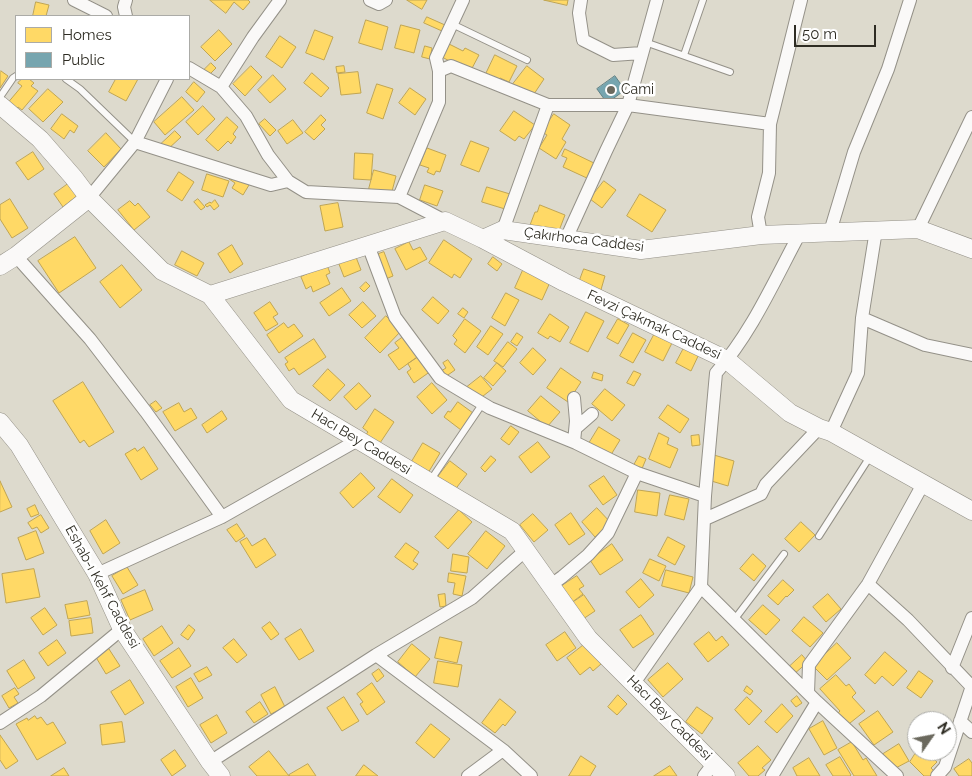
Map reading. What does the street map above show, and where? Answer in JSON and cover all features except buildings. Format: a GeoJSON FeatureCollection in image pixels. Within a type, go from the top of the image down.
{"type":"FeatureCollection","features":[{"type":"Feature","properties":{"kind":"street"},"geometry":{"type":"LineString","coordinates":[[74,0],[104,15]]}},
{"type":"Feature","properties":{"kind":"street"},"geometry":{"type":"LineString","coordinates":[[126,0],[124,7],[126,15]]}},
{"type":"Feature","properties":{"kind":"street"},"geometry":{"type":"LineString","coordinates":[[221,87],[253,37],[280,0]]}},
{"type":"Feature","properties":{"kind":"street"},"geometry":{"type":"LineString","coordinates":[[370,0],[379,4],[386,0]]}},
{"type":"Feature","properties":{"kind":"street"},"geometry":{"type":"LineString","coordinates":[[399,197],[439,102],[439,71],[436,58],[463,0]]}},
{"type":"Feature","properties":{"kind":"street"},"geometry":{"type":"LineString","coordinates":[[581,0],[579,13],[584,40],[613,55],[644,47]]}},
{"type":"Feature","properties":{"kind":"street"},"geometry":{"type":"LineString","coordinates":[[566,239],[628,105],[657,0]]}},
{"type":"Feature","properties":{"kind":"street"},"geometry":{"type":"LineString","coordinates":[[761,235],[758,217],[768,173],[770,124],[801,0]]}},
{"type":"Feature","properties":{"kind":"street"},"geometry":{"type":"LineString","coordinates":[[830,232],[854,152],[888,69],[910,0]]}},
{"type":"Feature","properties":{"kind":"street"},"geometry":{"type":"LineString","coordinates":[[439,71],[451,66],[548,105],[628,105],[770,124]]}},
{"type":"Feature","properties":{"kind":"street"},"geometry":{"type":"LineString","coordinates":[[190,69],[221,87],[246,116],[268,155],[288,181],[306,192],[399,197],[483,239],[503,230],[548,105]]}},
{"type":"Feature","properties":{"kind":"street"},"geometry":{"type":"LineString","coordinates":[[0,266],[16,256],[89,198],[135,142],[166,80]]}},
{"type":"Feature","properties":{"kind":"street","name":"Hacı Bey Caddesi"},"geometry":{"type":"LineString","coordinates":[[0,105],[40,139],[89,198],[162,271],[210,295],[291,400],[512,531],[588,638],[634,683],[714,772]]}},
{"type":"Feature","properties":{"kind":"street"},"geometry":{"type":"LineString","coordinates":[[918,229],[972,117]]}},
{"type":"Feature","properties":{"kind":"street"},"geometry":{"type":"LineString","coordinates":[[135,142],[271,185],[288,181]]}},
{"type":"Feature","properties":{"kind":"street"},"geometry":{"type":"LineString","coordinates":[[210,295],[445,221]]}},
{"type":"Feature","properties":{"kind":"street","name":"Çakırhoca Caddesi"},"geometry":{"type":"LineString","coordinates":[[503,230],[641,250],[761,235],[918,229],[972,249]]}},
{"type":"Feature","properties":{"kind":"street"},"geometry":{"type":"LineString","coordinates":[[705,519],[761,494],[766,484],[825,430],[858,373],[862,318],[876,230]]}},
{"type":"Feature","properties":{"kind":"street"},"geometry":{"type":"LineString","coordinates":[[634,683],[701,586],[705,496],[716,373],[750,328],[800,233]]}},
{"type":"Feature","properties":{"kind":"street","name":"Fevzi Çakmak Caddesi"},"geometry":{"type":"LineString","coordinates":[[483,239],[564,282],[727,360],[790,413],[825,430],[972,511]]}},
{"type":"Feature","properties":{"kind":"street"},"geometry":{"type":"LineString","coordinates":[[368,245],[395,317],[440,378],[490,408],[574,442],[637,473],[705,496]]}},
{"type":"Feature","properties":{"kind":"street"},"geometry":{"type":"LineString","coordinates":[[16,256],[90,339],[222,517]]}},
{"type":"Feature","properties":{"kind":"street"},"geometry":{"type":"LineString","coordinates":[[862,318],[925,345],[972,355]]}},
{"type":"Feature","properties":{"kind":"street"},"geometry":{"type":"LineString","coordinates":[[574,398],[576,428],[574,442]]}},
{"type":"Feature","properties":{"kind":"street"},"geometry":{"type":"LineString","coordinates":[[576,428],[592,414]]}},
{"type":"Feature","properties":{"kind":"street","name":"Eshab-ı Kehf Caddesi"},"geometry":{"type":"LineString","coordinates":[[0,422],[19,445],[98,574],[122,629],[221,776]]}},
{"type":"Feature","properties":{"kind":"street"},"geometry":{"type":"LineString","coordinates":[[98,574],[222,517],[358,440]]}},
{"type":"Feature","properties":{"kind":"street"},"geometry":{"type":"LineString","coordinates":[[551,585],[588,555],[608,533],[637,473]]}},
{"type":"Feature","properties":{"kind":"street"},"geometry":{"type":"LineString","coordinates":[[808,693],[808,665],[868,584],[923,484]]}},
{"type":"Feature","properties":{"kind":"street"},"geometry":{"type":"LineString","coordinates":[[210,762],[376,655],[472,598],[526,550]]}},
{"type":"Feature","properties":{"kind":"street"},"geometry":{"type":"LineString","coordinates":[[868,584],[908,620],[972,687],[944,767],[937,776]]}},
{"type":"Feature","properties":{"kind":"street"},"geometry":{"type":"LineString","coordinates":[[701,586],[808,693],[897,776]]}},
{"type":"Feature","properties":{"kind":"street"},"geometry":{"type":"LineString","coordinates":[[952,668],[972,618]]}},
{"type":"Feature","properties":{"kind":"street"},"geometry":{"type":"LineString","coordinates":[[0,723],[41,696],[122,629]]}},
{"type":"Feature","properties":{"kind":"street"},"geometry":{"type":"LineString","coordinates":[[376,655],[503,750],[531,776]]}},
{"type":"Feature","properties":{"kind":"street"},"geometry":{"type":"LineString","coordinates":[[772,776],[818,702]]}},
{"type":"Feature","properties":{"kind":"street"},"geometry":{"type":"LineString","coordinates":[[960,721],[972,732]]}},
{"type":"Feature","properties":{"kind":"street"},"geometry":{"type":"LineString","coordinates":[[468,776],[503,750]]}},
{"type":"Feature","properties":{"kind":"lane"},"geometry":{"type":"LineString","coordinates":[[684,55],[703,0]]}},
{"type":"Feature","properties":{"kind":"lane"},"geometry":{"type":"LineString","coordinates":[[452,24],[527,60]]}},
{"type":"Feature","properties":{"kind":"lane"},"geometry":{"type":"LineString","coordinates":[[644,47],[684,55],[730,72]]}},
{"type":"Feature","properties":{"kind":"lane"},"geometry":{"type":"LineString","coordinates":[[0,97],[15,77]]}},
{"type":"Feature","properties":{"kind":"lane"},"geometry":{"type":"LineString","coordinates":[[67,80],[80,89],[135,142]]}},
{"type":"Feature","properties":{"kind":"lane"},"geometry":{"type":"LineString","coordinates":[[429,482],[483,403]]}},
{"type":"Feature","properties":{"kind":"lane"},"geometry":{"type":"LineString","coordinates":[[819,536],[871,455]]}},
{"type":"Feature","properties":{"kind":"lane"},"geometry":{"type":"LineString","coordinates":[[734,620],[784,554]]}},
{"type":"Feature","properties":{"kind":"place","name":"Cami"},"geometry":{"type":"Point","coordinates":[611,90]}}]}
